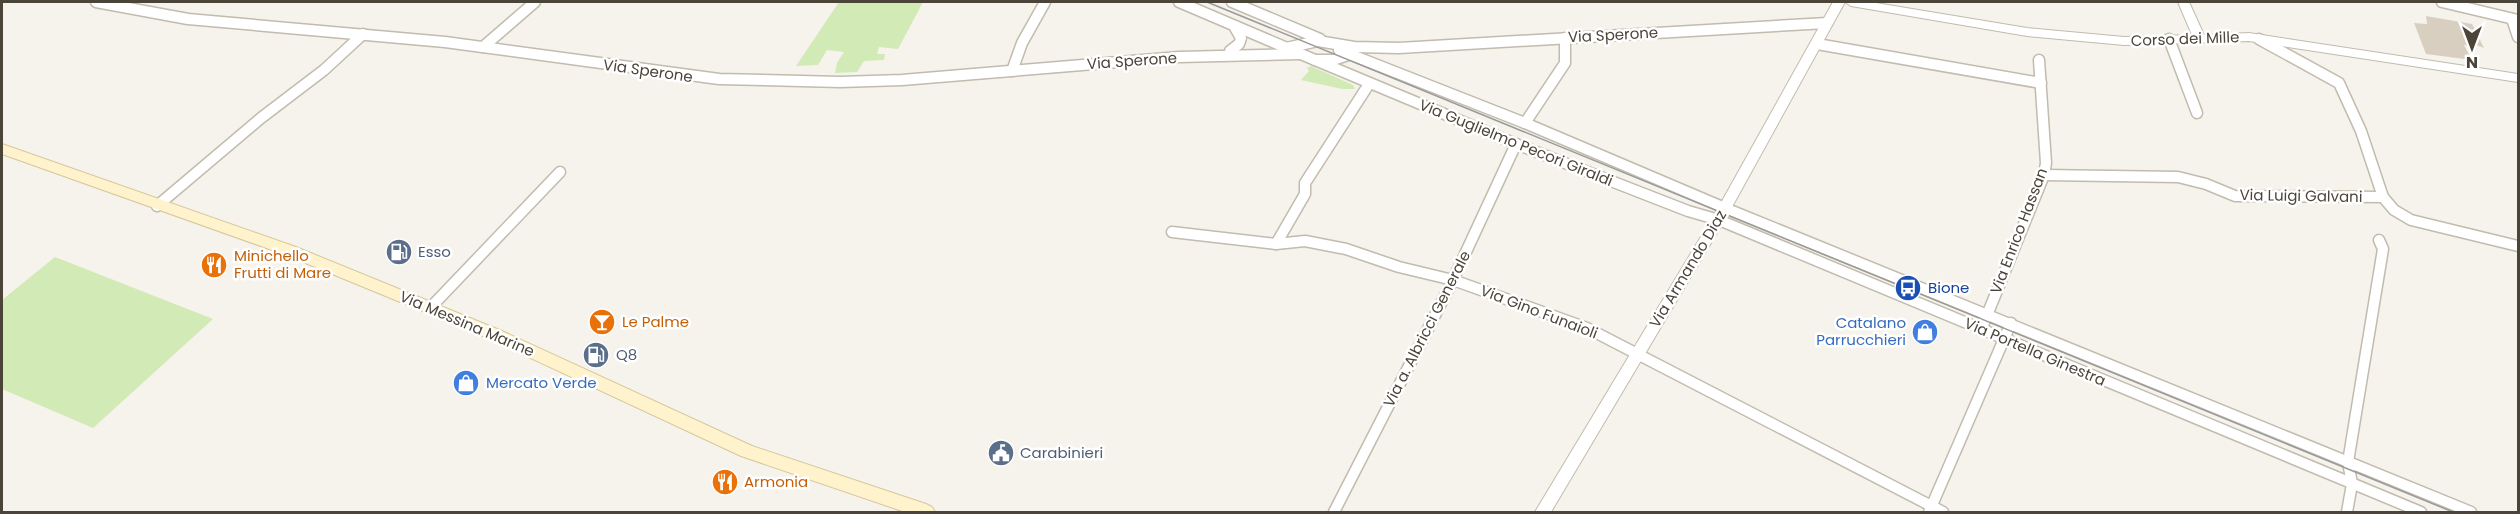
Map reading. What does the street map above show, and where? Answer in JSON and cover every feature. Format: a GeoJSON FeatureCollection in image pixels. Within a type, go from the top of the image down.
{"type":"FeatureCollection","features":[{"type":"Feature","properties":{"kind":"main road","name":"Via Messina Marine"},"geometry":{"type":"LineString","coordinates":[[2,149],[157,206],[291,251],[430,307],[747,451],[926,513]]}},
{"type":"Feature","properties":{"kind":"street","name":"Via Sperone"},"geometry":{"type":"LineString","coordinates":[[96,2],[188,19],[483,47],[720,79],[840,82],[1203,56]]}},
{"type":"Feature","properties":{"kind":"street"},"geometry":{"type":"LineString","coordinates":[[483,47],[535,2]]}},
{"type":"Feature","properties":{"kind":"street"},"geometry":{"type":"LineString","coordinates":[[1012,71],[1022,43],[1045,2]]}},
{"type":"Feature","properties":{"kind":"street"},"geometry":{"type":"LineString","coordinates":[[1179,2],[1286,48]]}},
{"type":"Feature","properties":{"kind":"street","name":"Via Guglielmo Pecori Giraldi"},"geometry":{"type":"LineString","coordinates":[[1232,2],[1374,65],[1525,123],[1722,214]]}},
{"type":"Feature","properties":{"kind":"street","name":"Via Armando Diaz"},"geometry":{"type":"LineString","coordinates":[[1543,513],[1636,353],[1722,214],[1839,2]]}},
{"type":"Feature","properties":{"kind":"street","name":"Corso dei Mille"},"geometry":{"type":"LineString","coordinates":[[1851,2],[2027,32],[2086,39],[2199,37],[2259,39],[2518,78]]}},
{"type":"Feature","properties":{"kind":"street"},"geometry":{"type":"LineString","coordinates":[[2184,2],[2199,37]]}},
{"type":"Feature","properties":{"kind":"street"},"geometry":{"type":"LineString","coordinates":[[2442,2],[2515,20],[2518,37]]}},
{"type":"Feature","properties":{"kind":"street","name":"Via Sperone"},"geometry":{"type":"LineString","coordinates":[[1399,48],[1827,23]]}},
{"type":"Feature","properties":{"kind":"street"},"geometry":{"type":"LineString","coordinates":[[1230,51],[1239,44],[1241,38],[1234,25]]}},
{"type":"Feature","properties":{"kind":"street"},"geometry":{"type":"LineString","coordinates":[[157,206],[261,118],[324,70],[363,34]]}},
{"type":"Feature","properties":{"kind":"street"},"geometry":{"type":"LineString","coordinates":[[1525,123],[1565,63],[1564,38]]}},
{"type":"Feature","properties":{"kind":"street"},"geometry":{"type":"LineString","coordinates":[[2169,39],[2198,113]]}},
{"type":"Feature","properties":{"kind":"street"},"geometry":{"type":"LineString","coordinates":[[2259,39],[2339,83],[2361,131],[2383,197],[2394,210],[2411,220],[2518,246]]}},
{"type":"Feature","properties":{"kind":"street"},"geometry":{"type":"LineString","coordinates":[[1306,54],[1309,41],[1338,50],[1378,51],[1399,48]]}},
{"type":"Feature","properties":{"kind":"street"},"geometry":{"type":"LineString","coordinates":[[1817,44],[2041,83]]}},
{"type":"Feature","properties":{"kind":"street"},"geometry":{"type":"LineString","coordinates":[[1203,56],[1230,51],[1286,48]]}},
{"type":"Feature","properties":{"kind":"street","name":"Via Guglielmo Pecori Giraldi"},"geometry":{"type":"LineString","coordinates":[[1286,48],[1306,54],[1369,84],[1516,144],[1688,211],[1722,214]]}},
{"type":"Feature","properties":{"kind":"street"},"geometry":{"type":"LineString","coordinates":[[1203,56],[1306,54],[1328,61],[1338,50],[1399,48]]}},
{"type":"Feature","properties":{"kind":"street"},"geometry":{"type":"LineString","coordinates":[[1374,65],[1372,57],[1378,51]]}},
{"type":"Feature","properties":{"kind":"street","name":"Via Enrico Hassan"},"geometry":{"type":"LineString","coordinates":[[1981,330],[2044,175],[2046,163],[2039,60]]}},
{"type":"Feature","properties":{"kind":"street"},"geometry":{"type":"LineString","coordinates":[[1276,244],[1305,194],[1305,183],[1369,84]]}},
{"type":"Feature","properties":{"kind":"street","name":"Via a. Albricci Generale"},"geometry":{"type":"LineString","coordinates":[[1334,513],[1453,280],[1516,144]]}},
{"type":"Feature","properties":{"kind":"street"},"geometry":{"type":"LineString","coordinates":[[430,307],[560,172]]}},
{"type":"Feature","properties":{"kind":"street","name":"Via Luigi Galvani"},"geometry":{"type":"LineString","coordinates":[[2044,175],[2178,177],[2206,184],[2235,196],[2383,197]]}},
{"type":"Feature","properties":{"kind":"street","name":"Via Portella Ginestra"},"geometry":{"type":"LineString","coordinates":[[1722,214],[1988,313],[2471,513]]}},
{"type":"Feature","properties":{"kind":"street","name":"Via Portella Ginestra"},"geometry":{"type":"LineString","coordinates":[[1722,214],[1981,330],[2421,513]]}},
{"type":"Feature","properties":{"kind":"street","name":"Via Gino Funaioli"},"geometry":{"type":"LineString","coordinates":[[1172,232],[1276,244],[1305,241],[1346,249],[1453,280],[1587,328],[1930,510],[1943,513]]}},
{"type":"Feature","properties":{"kind":"street"},"geometry":{"type":"LineString","coordinates":[[2347,513],[2352,484],[2348,462],[2383,249],[2379,240]]}},
{"type":"Feature","properties":{"kind":"street"},"geometry":{"type":"LineString","coordinates":[[1930,510],[2012,323]]}},
{"type":"Feature","properties":{"kind":"green space"},"geometry":{"type":"Polygon","coordinates":[[[839,2],[923,2],[898,49],[879,47],[877,54],[885,54],[884,60],[864,61],[857,72],[835,73],[837,63],[844,52],[827,50],[818,65],[796,66],[839,2]]]}},
{"type":"Feature","properties":{"kind":"green space"},"geometry":{"type":"Polygon","coordinates":[[[1311,66],[1353,85],[1355,89],[1342,89],[1301,80],[1309,71],[1307,68],[1311,66]]]}},
{"type":"Feature","properties":{"kind":"green space"},"geometry":{"type":"Polygon","coordinates":[[[55,257],[213,319],[93,428],[2,389],[2,300],[55,257]]]}},
{"type":"Feature","properties":{"kind":"building"},"geometry":{"type":"Polygon","coordinates":[[[2426,16],[2472,24],[2484,48],[2471,43],[2472,46],[2464,45],[2472,60],[2426,54],[2414,23],[2427,24],[2426,16]]]}},
{"type":"Feature","properties":{"kind":"tram line"},"geometry":{"type":"LineString","coordinates":[[1207,2],[2453,512]]}},
{"type":"Feature","properties":{"kind":"place","name":"Esso"},"geometry":{"type":"Point","coordinates":[399,252]}},
{"type":"Feature","properties":{"kind":"place","name":"Minichello Frutti di Mare"},"geometry":{"type":"Point","coordinates":[214,265]}},
{"type":"Feature","properties":{"kind":"place","name":"Bione"},"geometry":{"type":"Point","coordinates":[1908,288]}},
{"type":"Feature","properties":{"kind":"place","name":"Le Palme"},"geometry":{"type":"Point","coordinates":[602,322]}},
{"type":"Feature","properties":{"kind":"place","name":"Catalano Parrucchieri"},"geometry":{"type":"Point","coordinates":[1925,332]}},
{"type":"Feature","properties":{"kind":"place","name":"Q8"},"geometry":{"type":"Point","coordinates":[596,355]}},
{"type":"Feature","properties":{"kind":"place","name":"Mercato Verde"},"geometry":{"type":"Point","coordinates":[466,383]}},
{"type":"Feature","properties":{"kind":"place","name":"Carabinieri"},"geometry":{"type":"Point","coordinates":[1001,453]}},
{"type":"Feature","properties":{"kind":"place","name":"Armonia"},"geometry":{"type":"Point","coordinates":[725,482]}}]}
